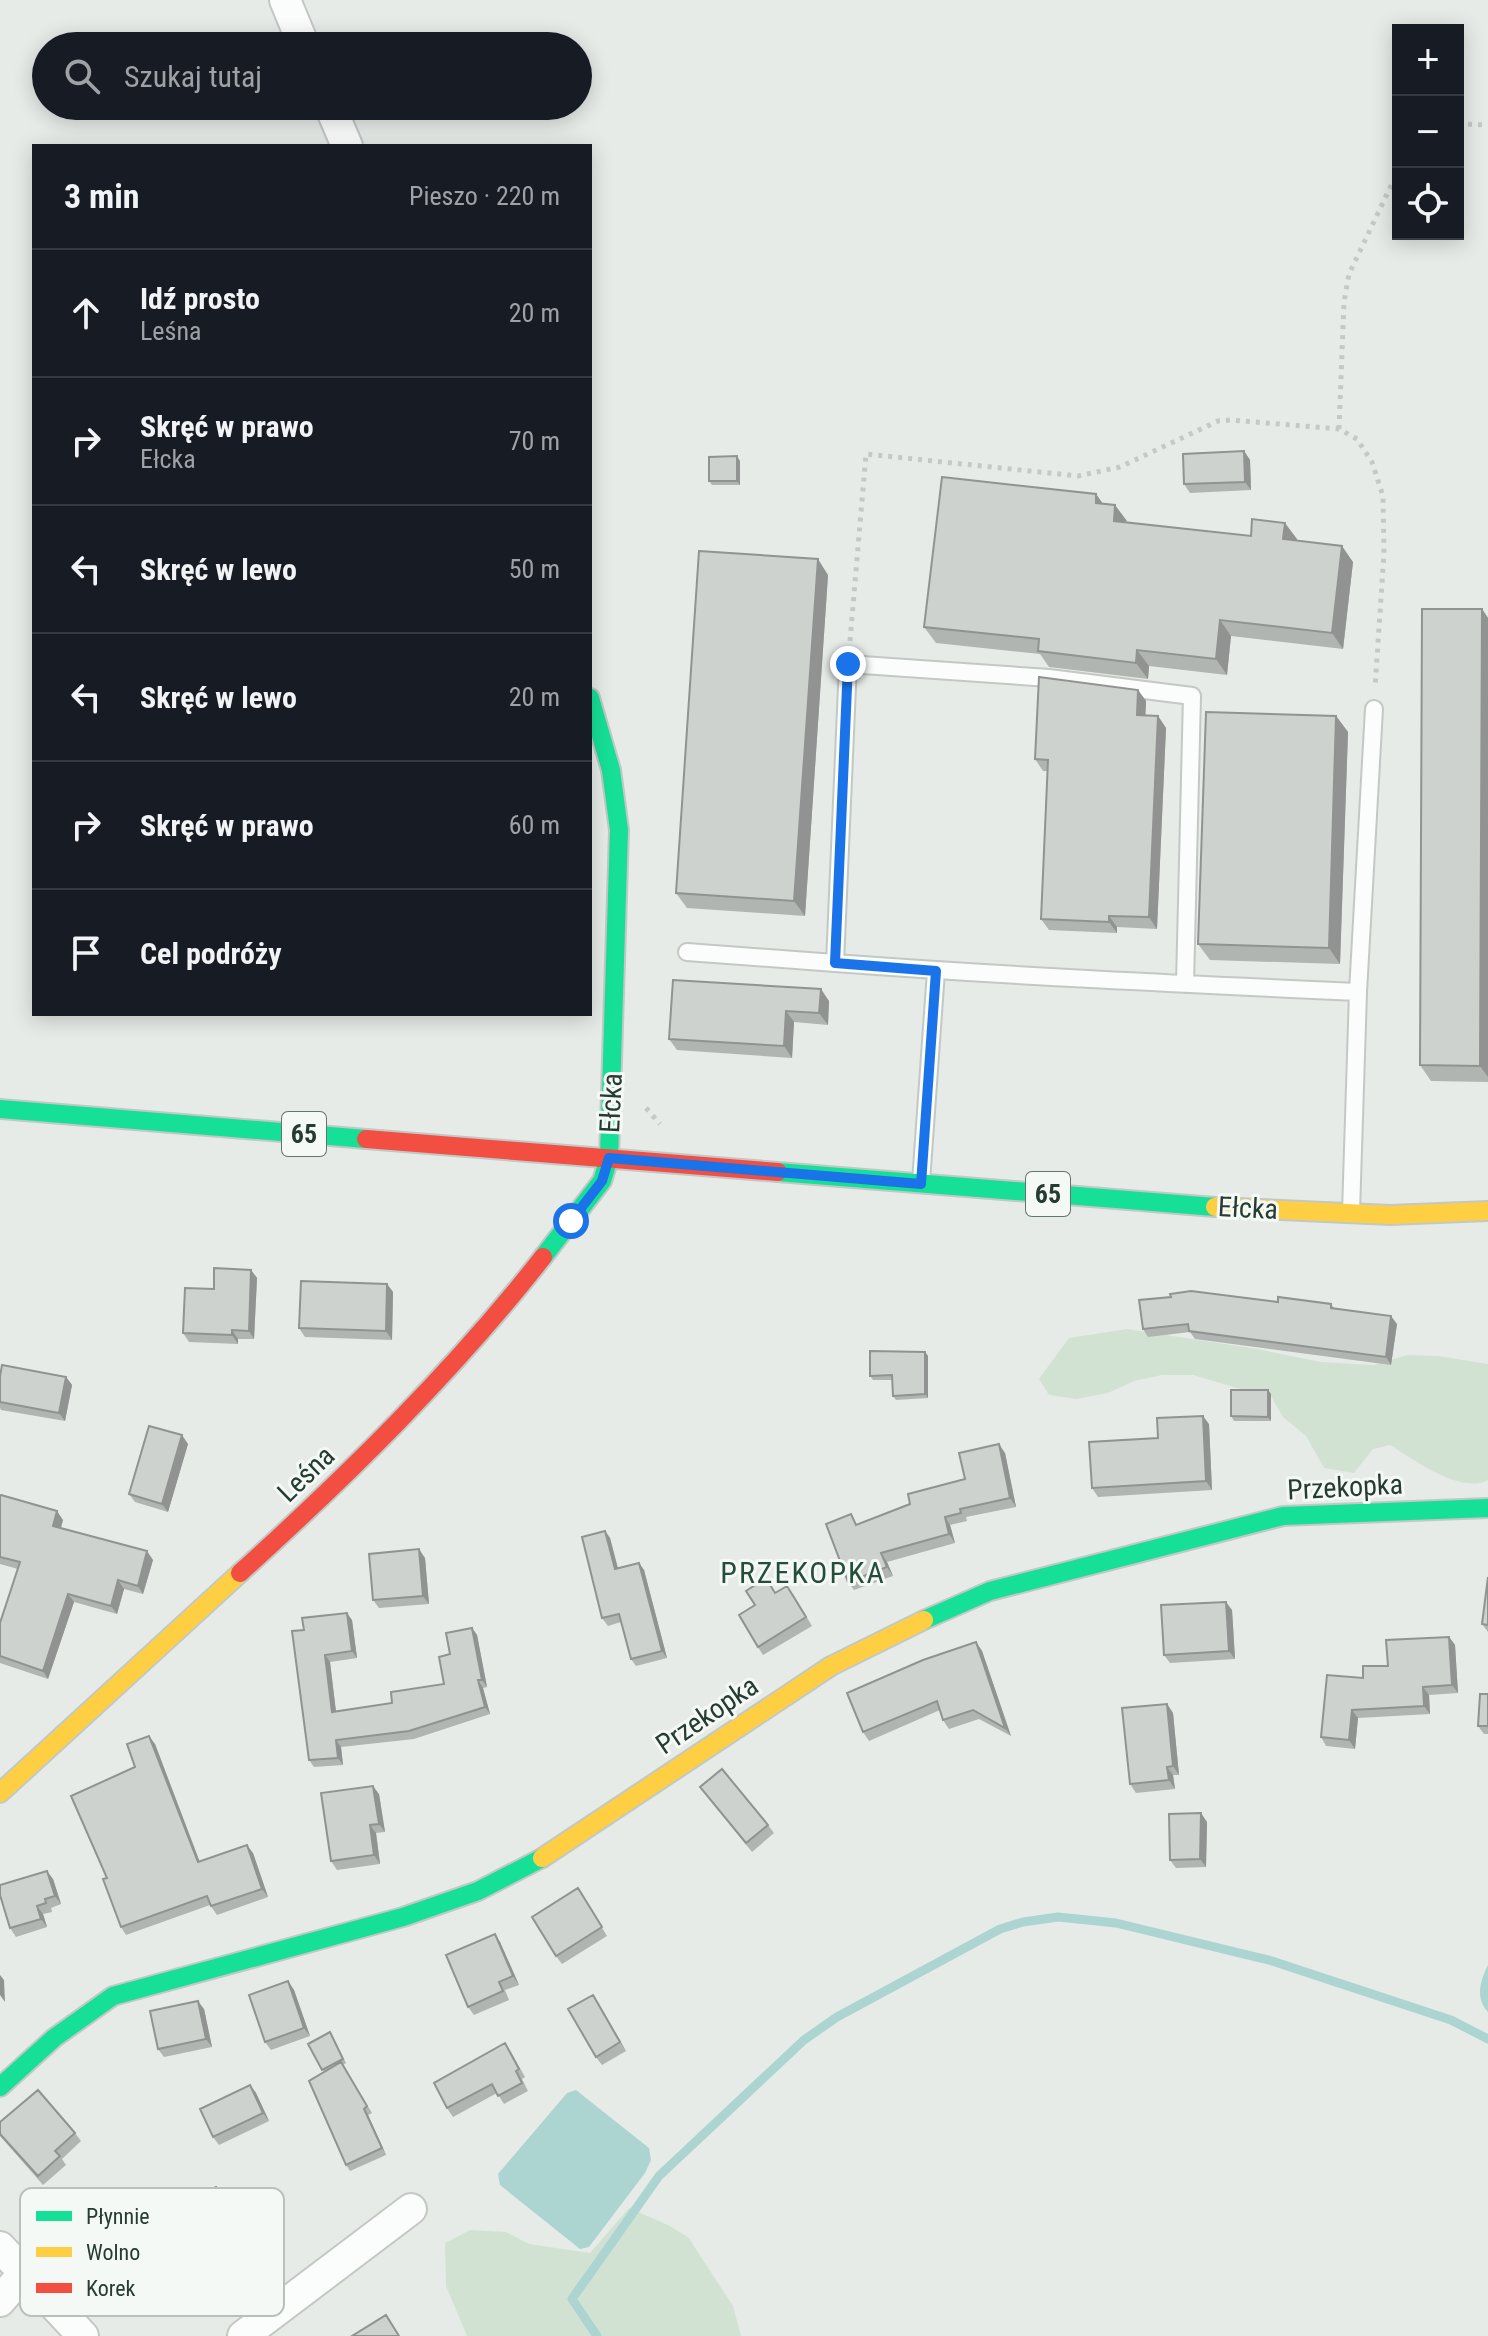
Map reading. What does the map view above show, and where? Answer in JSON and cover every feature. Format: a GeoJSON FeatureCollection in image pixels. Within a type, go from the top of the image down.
{"type":"FeatureCollection","features":[{"type":"Feature","properties":{"kind":"street"},"geometry":{"type":"LineString","coordinates":[[285,0],[298,32]]}},
{"type":"Feature","properties":{"kind":"street"},"geometry":{"type":"LineString","coordinates":[[336,120],[346,144]]}},
{"type":"Feature","properties":{"kind":"street","name":"Ełcka"},"geometry":{"type":"LineString","coordinates":[[592,705],[611,770],[619,830],[609,1158],[1228,1208],[1351,1214],[1488,1211]]}},
{"type":"Feature","properties":{"kind":"street","name":"65"},"geometry":{"type":"LineString","coordinates":[[0,1109],[609,1158]]}},
{"type":"Feature","properties":{"kind":"street","name":"Leśna"},"geometry":{"type":"LineString","coordinates":[[0,1793],[339,1483],[515,1293],[602,1181],[609,1158]]}},
{"type":"Feature","properties":{"kind":"street","name":"Przekopka"},"geometry":{"type":"LineString","coordinates":[[0,2087],[70,2025],[113,1996],[403,1917],[478,1891],[542,1858],[831,1666],[880,1640],[990,1591],[1283,1516],[1488,1508]]}},
{"type":"Feature","properties":{"kind":"street"},"geometry":{"type":"LineString","coordinates":[[284,2305],[411,2209]]}},
{"type":"Feature","properties":{"kind":"street"},"geometry":{"type":"LineString","coordinates":[[0,2247],[20,2270]]}},
{"type":"Feature","properties":{"kind":"street"},"geometry":{"type":"LineString","coordinates":[[0,2301],[20,2278]]}},
{"type":"Feature","properties":{"kind":"street"},"geometry":{"type":"LineString","coordinates":[[64,2316],[83,2336]]}},
{"type":"Feature","properties":{"kind":"street"},"geometry":{"type":"LineString","coordinates":[[243,2336],[269,2316]]}},
{"type":"Feature","properties":{"kind":"lane"},"geometry":{"type":"LineString","coordinates":[[835,963],[848,664],[1049,678],[1192,696],[1185,984]]}},
{"type":"Feature","properties":{"kind":"lane"},"geometry":{"type":"LineString","coordinates":[[1351,1214],[1358,992],[1374,709]]}},
{"type":"Feature","properties":{"kind":"lane"},"geometry":{"type":"LineString","coordinates":[[687,952],[936,971],[1358,992]]}},
{"type":"Feature","properties":{"kind":"lane"},"geometry":{"type":"LineString","coordinates":[[921,1184],[936,971]]}},
{"type":"Feature","properties":{"kind":"path"},"geometry":{"type":"LineString","coordinates":[[1464,124],[1488,125]]}},
{"type":"Feature","properties":{"kind":"path"},"geometry":{"type":"LineString","coordinates":[[1339,429],[1344,302],[1349,274],[1392,184]]}},
{"type":"Feature","properties":{"kind":"path"},"geometry":{"type":"LineString","coordinates":[[848,664],[866,454],[1078,476],[1120,467],[1218,421],[1339,429],[1357,439],[1372,462],[1383,496],[1384,553],[1374,709]]}},
{"type":"Feature","properties":{"kind":"green space"},"geometry":{"type":"Polygon","coordinates":[[[1127,1329],[1321,1362],[1374,1365],[1407,1355],[1439,1356],[1488,1364],[1488,1480],[1465,1483],[1451,1479],[1390,1445],[1373,1449],[1354,1473],[1324,1468],[1306,1436],[1283,1417],[1268,1391],[1247,1391],[1193,1375],[1162,1375],[1134,1381],[1108,1393],[1076,1399],[1049,1395],[1039,1379],[1069,1338],[1127,1329]]]}},
{"type":"Feature","properties":{"kind":"green space"},"geometry":{"type":"Polygon","coordinates":[[[629,2208],[688,2237],[733,2306],[741,2336],[467,2336],[446,2286],[445,2243],[470,2230],[506,2232],[529,2244],[590,2253],[629,2208]]]}},
{"type":"Feature","properties":{"kind":"water"},"geometry":{"type":"Polygon","coordinates":[[[1488,1965],[1488,2012],[1481,2001],[1480,1989],[1488,1965]]]}},
{"type":"Feature","properties":{"kind":"water"},"geometry":{"type":"Polygon","coordinates":[[[576,2090],[649,2148],[651,2160],[645,2173],[589,2247],[580,2249],[500,2185],[498,2174],[567,2093],[576,2090]]]}},
{"type":"Feature","properties":{"kind":"building"},"geometry":{"type":"Polygon","coordinates":[[[1244,451],[1245,482],[1184,484],[1183,454],[1244,451]]]}},
{"type":"Feature","properties":{"kind":"building"},"geometry":{"type":"Polygon","coordinates":[[[737,456],[737,481],[709,481],[709,457],[737,456]]]}},
{"type":"Feature","properties":{"kind":"building"},"geometry":{"type":"Polygon","coordinates":[[[942,477],[1096,494],[1096,503],[1115,505],[1114,521],[1251,536],[1252,519],[1285,523],[1283,539],[1342,546],[1332,633],[1220,620],[1216,659],[1137,650],[1136,663],[1038,651],[1039,639],[924,627],[942,477]]]}},
{"type":"Feature","properties":{"kind":"building"},"geometry":{"type":"Polygon","coordinates":[[[699,551],[818,559],[794,901],[676,893],[699,551]]]}},
{"type":"Feature","properties":{"kind":"building"},"geometry":{"type":"Polygon","coordinates":[[[1422,609],[1482,609],[1480,1066],[1420,1065],[1422,609]]]}},
{"type":"Feature","properties":{"kind":"building"},"geometry":{"type":"Polygon","coordinates":[[[1039,677],[1138,690],[1137,715],[1158,716],[1149,917],[1109,916],[1109,922],[1041,919],[1048,760],[1035,759],[1039,677]]]}},
{"type":"Feature","properties":{"kind":"building"},"geometry":{"type":"Polygon","coordinates":[[[1206,712],[1336,716],[1329,948],[1198,944],[1206,712]]]}},
{"type":"Feature","properties":{"kind":"building"},"geometry":{"type":"Polygon","coordinates":[[[673,980],[821,989],[819,1013],[786,1011],[784,1046],[669,1039],[673,980]]]}},
{"type":"Feature","properties":{"kind":"building"},"geometry":{"type":"Polygon","coordinates":[[[214,1268],[251,1270],[249,1331],[232,1330],[232,1335],[183,1333],[185,1288],[214,1289],[214,1268]]]}},
{"type":"Feature","properties":{"kind":"building"},"geometry":{"type":"Polygon","coordinates":[[[301,1281],[387,1284],[386,1331],[299,1328],[301,1281]]]}},
{"type":"Feature","properties":{"kind":"building"},"geometry":{"type":"Polygon","coordinates":[[[1191,1291],[1278,1302],[1278,1297],[1391,1316],[1386,1357],[1189,1331],[1188,1324],[1143,1329],[1139,1300],[1171,1297],[1170,1294],[1191,1291]]]}},
{"type":"Feature","properties":{"kind":"building"},"geometry":{"type":"Polygon","coordinates":[[[870,1351],[925,1352],[925,1394],[893,1396],[892,1375],[870,1376],[870,1351]]]}},
{"type":"Feature","properties":{"kind":"building"},"geometry":{"type":"Polygon","coordinates":[[[2,1365],[66,1377],[59,1413],[0,1402],[2,1365]]]}},
{"type":"Feature","properties":{"kind":"building"},"geometry":{"type":"Polygon","coordinates":[[[1231,1390],[1268,1390],[1268,1417],[1231,1416],[1231,1390]]]}},
{"type":"Feature","properties":{"kind":"building"},"geometry":{"type":"Polygon","coordinates":[[[1203,1416],[1206,1481],[1092,1488],[1089,1442],[1158,1438],[1157,1418],[1203,1416]]]}},
{"type":"Feature","properties":{"kind":"building"},"geometry":{"type":"Polygon","coordinates":[[[149,1426],[182,1435],[162,1504],[129,1494],[149,1426]]]}},
{"type":"Feature","properties":{"kind":"building"},"geometry":{"type":"Polygon","coordinates":[[[999,1444],[1010,1498],[960,1509],[961,1513],[945,1517],[949,1534],[881,1553],[887,1567],[848,1582],[826,1524],[851,1514],[856,1525],[910,1504],[908,1494],[965,1479],[959,1453],[999,1444]]]}},
{"type":"Feature","properties":{"kind":"building"},"geometry":{"type":"Polygon","coordinates":[[[1,1495],[57,1511],[53,1526],[147,1551],[138,1586],[118,1580],[111,1606],[68,1594],[43,1671],[0,1656],[0,1623],[20,1562],[0,1557],[1,1495]]]}},
{"type":"Feature","properties":{"kind":"building"},"geometry":{"type":"Polygon","coordinates":[[[605,1531],[615,1569],[639,1563],[662,1651],[631,1659],[619,1614],[602,1618],[582,1537],[605,1531]]]}},
{"type":"Feature","properties":{"kind":"building"},"geometry":{"type":"Polygon","coordinates":[[[419,1549],[423,1596],[373,1600],[369,1554],[419,1549]]]}},
{"type":"Feature","properties":{"kind":"building"},"geometry":{"type":"Polygon","coordinates":[[[1488,1577],[1488,1625],[1482,1624],[1488,1577]]]}},
{"type":"Feature","properties":{"kind":"building"},"geometry":{"type":"Polygon","coordinates":[[[766,1578],[775,1593],[787,1586],[806,1617],[758,1647],[739,1615],[755,1605],[746,1591],[766,1578]]]}},
{"type":"Feature","properties":{"kind":"building"},"geometry":{"type":"Polygon","coordinates":[[[1226,1602],[1229,1651],[1164,1655],[1161,1605],[1226,1602]]]}},
{"type":"Feature","properties":{"kind":"building"},"geometry":{"type":"Polygon","coordinates":[[[347,1613],[352,1651],[325,1655],[332,1712],[392,1703],[391,1692],[444,1684],[439,1657],[450,1654],[446,1633],[472,1628],[482,1680],[478,1680],[485,1707],[409,1731],[336,1740],[338,1758],[309,1760],[292,1631],[304,1630],[302,1618],[347,1613]]]}},
{"type":"Feature","properties":{"kind":"building"},"geometry":{"type":"Polygon","coordinates":[[[1449,1637],[1452,1685],[1423,1687],[1424,1706],[1352,1710],[1349,1740],[1321,1737],[1327,1675],[1363,1678],[1363,1666],[1388,1666],[1386,1640],[1449,1637]]]}},
{"type":"Feature","properties":{"kind":"building"},"geometry":{"type":"Polygon","coordinates":[[[976,1642],[1005,1728],[973,1710],[943,1720],[937,1701],[863,1732],[847,1693],[923,1660],[976,1642]]]}},
{"type":"Feature","properties":{"kind":"building"},"geometry":{"type":"Polygon","coordinates":[[[1480,1694],[1488,1694],[1488,1726],[1478,1726],[1480,1694]]]}},
{"type":"Feature","properties":{"kind":"building"},"geometry":{"type":"Polygon","coordinates":[[[1167,1704],[1173,1766],[1167,1767],[1169,1780],[1130,1784],[1122,1708],[1167,1704]]]}},
{"type":"Feature","properties":{"kind":"building"},"geometry":{"type":"Polygon","coordinates":[[[149,1736],[198,1862],[247,1845],[262,1889],[211,1906],[207,1896],[121,1927],[103,1879],[107,1878],[71,1796],[135,1767],[127,1744],[149,1736]]]}},
{"type":"Feature","properties":{"kind":"building"},"geometry":{"type":"Polygon","coordinates":[[[722,1769],[768,1825],[746,1843],[700,1787],[722,1769]]]}},
{"type":"Feature","properties":{"kind":"building"},"geometry":{"type":"Polygon","coordinates":[[[373,1786],[379,1824],[370,1825],[374,1855],[331,1861],[321,1793],[373,1786]]]}},
{"type":"Feature","properties":{"kind":"building"},"geometry":{"type":"Polygon","coordinates":[[[1201,1813],[1200,1859],[1170,1860],[1169,1814],[1201,1813]]]}},
{"type":"Feature","properties":{"kind":"building"},"geometry":{"type":"Polygon","coordinates":[[[47,1871],[55,1896],[37,1906],[41,1919],[10,1928],[0,1885],[47,1871]]]}},
{"type":"Feature","properties":{"kind":"building"},"geometry":{"type":"Polygon","coordinates":[[[578,1888],[602,1927],[556,1956],[532,1917],[578,1888]]]}},
{"type":"Feature","properties":{"kind":"building"},"geometry":{"type":"Polygon","coordinates":[[[495,1934],[513,1976],[499,1982],[503,1991],[468,2007],[446,1955],[495,1934]]]}},
{"type":"Feature","properties":{"kind":"building"},"geometry":{"type":"Polygon","coordinates":[[[288,1981],[304,2028],[265,2042],[249,1995],[288,1981]]]}},
{"type":"Feature","properties":{"kind":"building"},"geometry":{"type":"Polygon","coordinates":[[[593,1995],[620,2042],[596,2057],[568,2009],[593,1995]]]}},
{"type":"Feature","properties":{"kind":"building"},"geometry":{"type":"Polygon","coordinates":[[[198,2001],[206,2039],[158,2049],[150,2011],[198,2001]]]}},
{"type":"Feature","properties":{"kind":"building"},"geometry":{"type":"Polygon","coordinates":[[[330,2032],[343,2059],[322,2070],[308,2044],[330,2032]]]}},
{"type":"Feature","properties":{"kind":"building"},"geometry":{"type":"Polygon","coordinates":[[[505,2043],[519,2069],[516,2071],[522,2083],[498,2096],[492,2084],[447,2108],[434,2083],[505,2043]]]}},
{"type":"Feature","properties":{"kind":"building"},"geometry":{"type":"Polygon","coordinates":[[[341,2062],[367,2106],[364,2109],[382,2148],[346,2165],[309,2081],[341,2062]]]}},
{"type":"Feature","properties":{"kind":"building"},"geometry":{"type":"Polygon","coordinates":[[[250,2085],[263,2113],[213,2137],[200,2109],[250,2085]]]}},
{"type":"Feature","properties":{"kind":"building"},"geometry":{"type":"Polygon","coordinates":[[[38,2090],[75,2133],[55,2151],[60,2156],[38,2176],[0,2134],[0,2122],[38,2090]]]}},
{"type":"Feature","properties":{"kind":"building"},"geometry":{"type":"Polygon","coordinates":[[[386,2315],[399,2336],[352,2336],[386,2315]]]}},
{"type":"Feature","properties":{"kind":"waterway"},"geometry":{"type":"LineString","coordinates":[[597,2336],[572,2299],[659,2176],[804,2040],[837,2017],[1000,1929],[1058,1917],[1116,1923],[1272,1961],[1451,2020],[1488,2039]]}},
{"type":"Feature","properties":{"kind":"traffic: fast"},"geometry":{"type":"LineString","coordinates":[[543,1257],[602,1181],[609,1158],[619,830],[611,770],[592,705]]}},
{"type":"Feature","properties":{"kind":"traffic: fast"},"geometry":{"type":"LineString","coordinates":[[0,1109],[366,1139]]}},
{"type":"Feature","properties":{"kind":"traffic: fast"},"geometry":{"type":"LineString","coordinates":[[778,1172],[1215,1207]]}},
{"type":"Feature","properties":{"kind":"traffic: fast"},"geometry":{"type":"LineString","coordinates":[[924,1620],[990,1591],[1283,1516],[1488,1508]]}},
{"type":"Feature","properties":{"kind":"traffic: fast"},"geometry":{"type":"LineString","coordinates":[[0,2087],[54,2038],[113,1996],[403,1917],[478,1891],[542,1858]]}},
{"type":"Feature","properties":{"kind":"traffic: slow"},"geometry":{"type":"LineString","coordinates":[[1215,1207],[1390,1215],[1488,1211]]}},
{"type":"Feature","properties":{"kind":"traffic: slow"},"geometry":{"type":"LineString","coordinates":[[0,1793],[240,1573]]}},
{"type":"Feature","properties":{"kind":"traffic: slow"},"geometry":{"type":"LineString","coordinates":[[542,1858],[831,1666],[924,1620]]}},
{"type":"Feature","properties":{"kind":"traffic: jam"},"geometry":{"type":"LineString","coordinates":[[366,1139],[778,1172]]}},
{"type":"Feature","properties":{"kind":"traffic: jam"},"geometry":{"type":"LineString","coordinates":[[240,1573],[436,1382],[543,1257]]}},
{"type":"Feature","properties":{"kind":"district","name":"PRZEKOPKA"},"geometry":{"type":"Point","coordinates":[803,1572]}},
{"type":"Feature","properties":{"kind":"route"},"geometry":{"type":"LineString","coordinates":[[571,1221],[602,1181],[609,1158],[921,1184],[936,971],[835,963],[848,664]]}}]}
